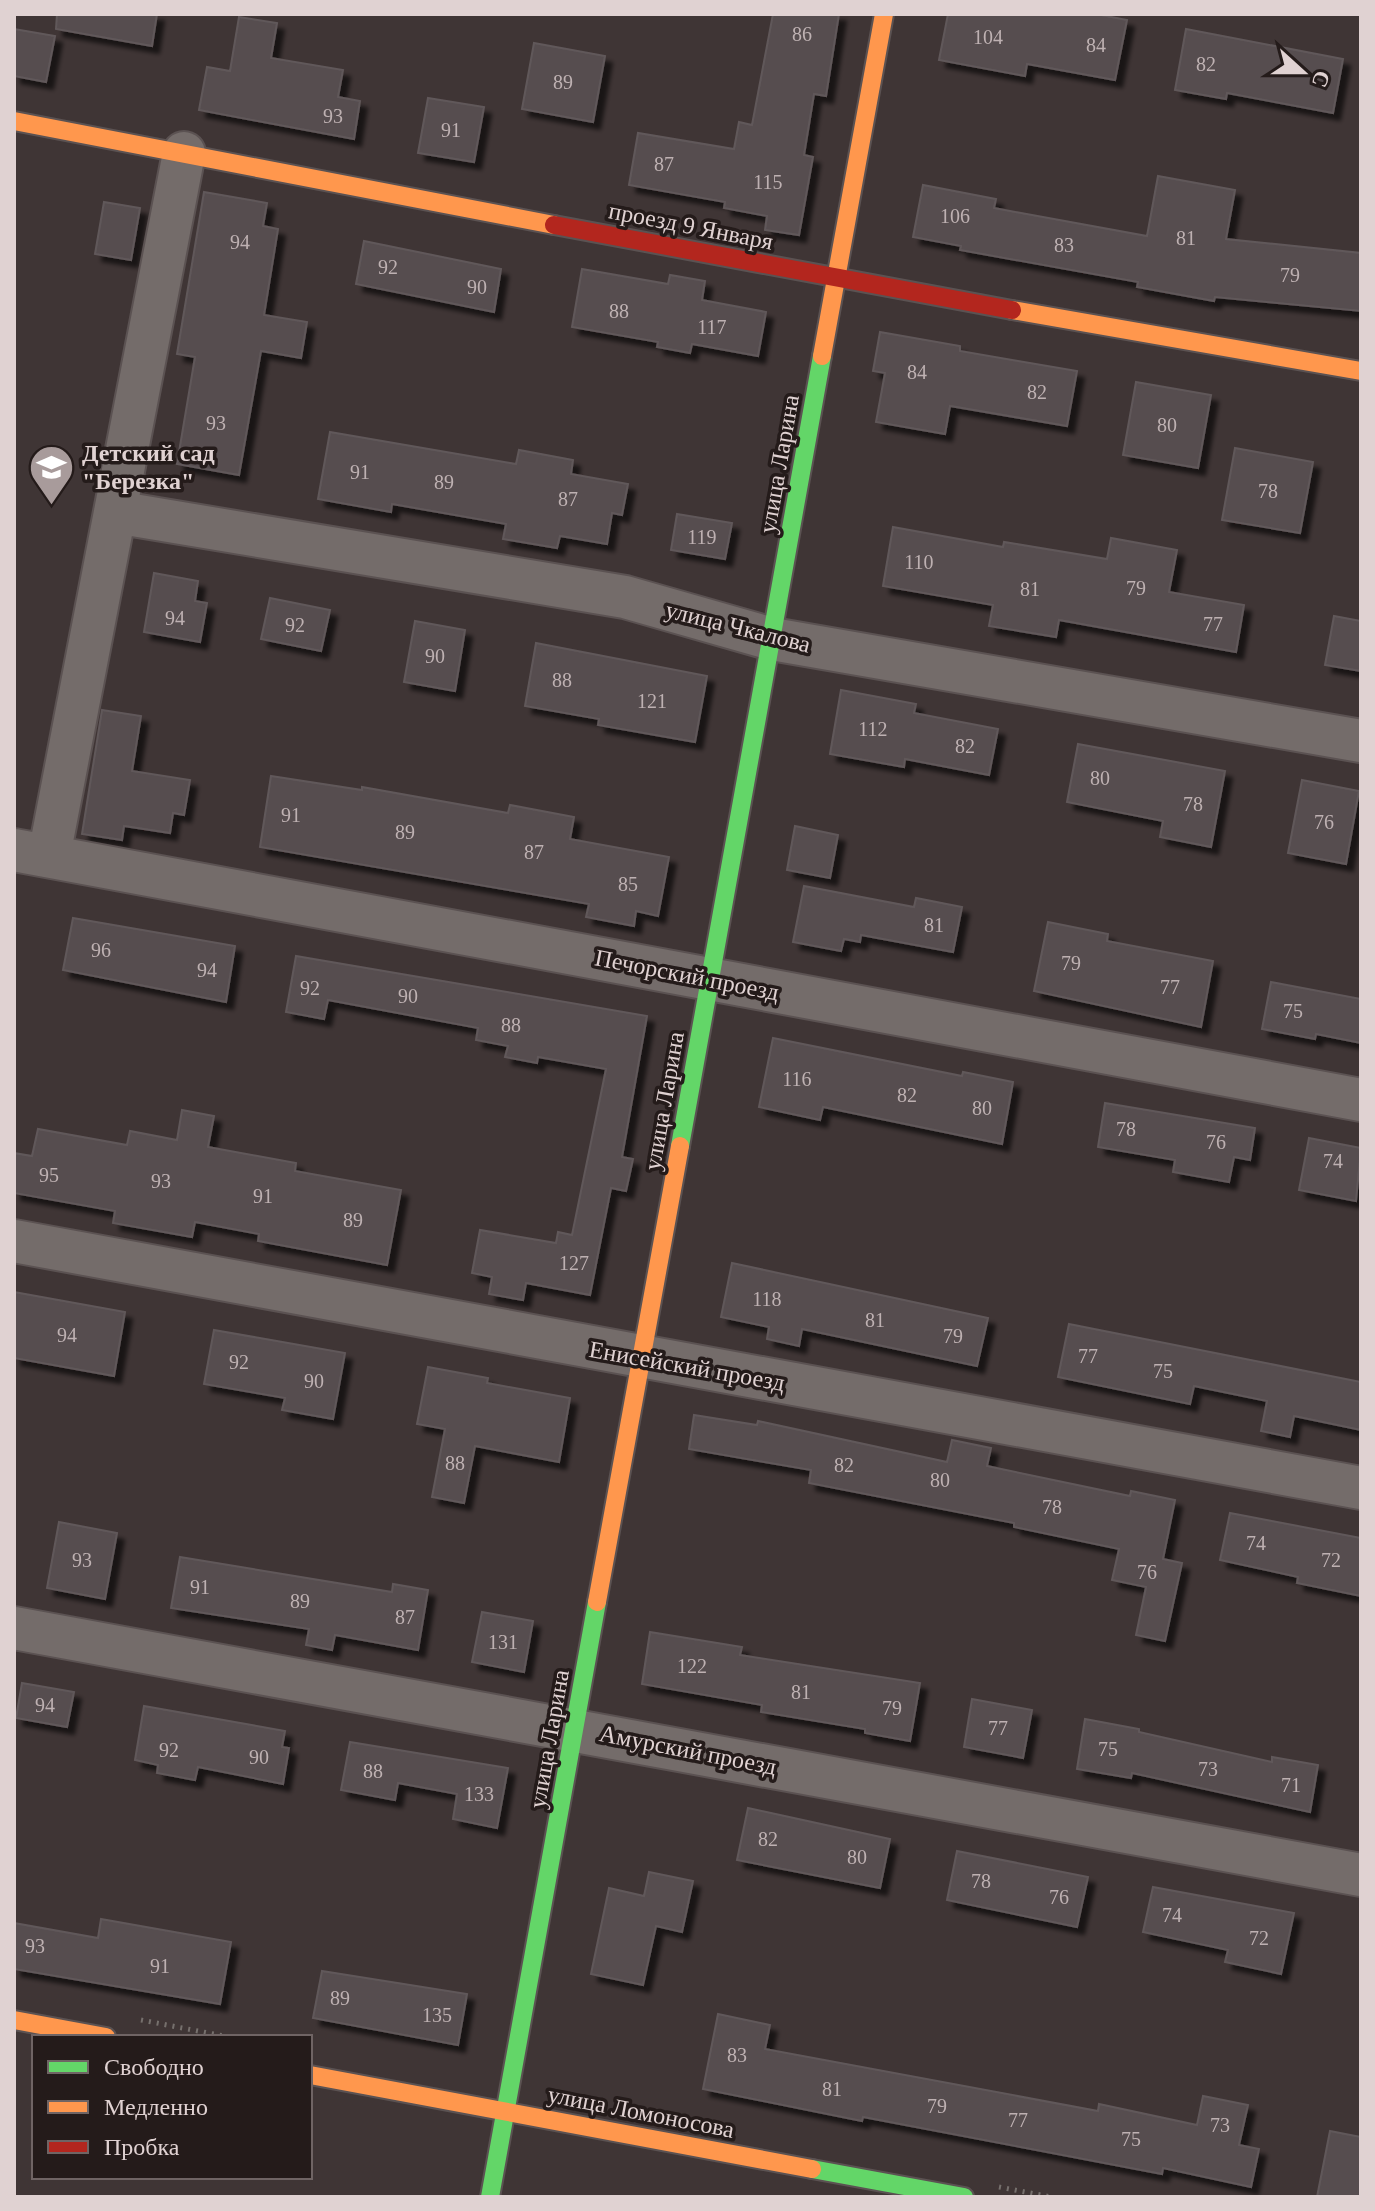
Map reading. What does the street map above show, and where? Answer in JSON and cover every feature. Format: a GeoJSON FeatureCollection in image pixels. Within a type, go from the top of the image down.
{"type":"FeatureCollection","features":[{"type":"Feature","properties":{"kind":"street","name":"улица Ларина"},"geometry":{"type":"LineString","coordinates":[[490,2197],[884,14]]}},
{"type":"Feature","properties":{"kind":"street","name":"проезд 9 Января"},"geometry":{"type":"LineString","coordinates":[[14,121],[836,279],[1361,371]]}},
{"type":"Feature","properties":{"kind":"street"},"geometry":{"type":"LineString","coordinates":[[31,853],[115,512],[184,153]]}},
{"type":"Feature","properties":{"kind":"street","name":"улица Чкалова"},"geometry":{"type":"LineString","coordinates":[[115,512],[625,597],[772,639],[1361,741]]}},
{"type":"Feature","properties":{"kind":"street","name":"Печорский проезд"},"geometry":{"type":"LineString","coordinates":[[31,853],[1361,1100]]}},
{"type":"Feature","properties":{"kind":"street","name":"Енисейский проезд"},"geometry":{"type":"LineString","coordinates":[[14,1241],[1361,1488]]}},
{"type":"Feature","properties":{"kind":"street","name":"Амурский проезд"},"geometry":{"type":"LineString","coordinates":[[14,1628],[1361,1875]]}},
{"type":"Feature","properties":{"kind":"street"},"geometry":{"type":"LineString","coordinates":[[14,2020],[95,2035]]}},
{"type":"Feature","properties":{"kind":"street","name":"улица Ломоносова"},"geometry":{"type":"LineString","coordinates":[[312,2075],[964,2197]]}},
{"type":"Feature","properties":{"kind":"building"},"geometry":{"type":"Polygon","coordinates":[[[57,14],[157,14],[152,46],[56,29],[57,14]]]}},
{"type":"Feature","properties":{"kind":"building"},"geometry":{"type":"Polygon","coordinates":[[[773,14],[839,14],[826,96],[814,94],[804,155],[813,157],[799,235],[765,230],[767,216],[724,208],[725,202],[629,185],[638,133],[734,149],[739,122],[752,125],[773,14]]]}},
{"type":"Feature","properties":{"kind":"building"},"geometry":{"type":"Polygon","coordinates":[[[948,14],[1096,14],[1127,20],[1115,80],[1027,64],[1025,76],[939,60],[948,14]]]}},
{"type":"Feature","properties":{"kind":"building"},"geometry":{"type":"Polygon","coordinates":[[[239,17],[277,23],[271,58],[343,70],[338,97],[360,101],[354,139],[199,110],[207,67],[230,71],[239,17]]]}},
{"type":"Feature","properties":{"kind":"building"},"geometry":{"type":"Polygon","coordinates":[[[14,29],[55,36],[46,82],[14,76],[14,29]]]}},
{"type":"Feature","properties":{"kind":"building"},"geometry":{"type":"Polygon","coordinates":[[[1186,29],[1343,59],[1333,113],[1227,93],[1226,99],[1175,90],[1186,29]]]}},
{"type":"Feature","properties":{"kind":"building"},"geometry":{"type":"Polygon","coordinates":[[[534,43],[605,56],[593,122],[522,109],[534,43]]]}},
{"type":"Feature","properties":{"kind":"building"},"geometry":{"type":"Polygon","coordinates":[[[428,98],[484,107],[474,162],[418,153],[428,98]]]}},
{"type":"Feature","properties":{"kind":"building"},"geometry":{"type":"Polygon","coordinates":[[[1158,176],[1235,190],[1226,239],[1361,253],[1361,311],[1215,297],[1214,301],[1137,287],[1138,282],[960,250],[961,246],[913,237],[923,185],[996,199],[994,208],[1147,236],[1158,176]]]}},
{"type":"Feature","properties":{"kind":"building"},"geometry":{"type":"Polygon","coordinates":[[[204,192],[267,203],[263,226],[278,229],[264,315],[307,322],[301,358],[261,351],[239,475],[177,464],[195,357],[177,354],[204,192]]]}},
{"type":"Feature","properties":{"kind":"building"},"geometry":{"type":"Polygon","coordinates":[[[104,202],[140,208],[131,260],[95,254],[104,202]]]}},
{"type":"Feature","properties":{"kind":"building"},"geometry":{"type":"Polygon","coordinates":[[[364,241],[501,269],[494,312],[356,284],[364,241]]]}},
{"type":"Feature","properties":{"kind":"building"},"geometry":{"type":"Polygon","coordinates":[[[582,269],[668,284],[670,275],[705,281],[702,300],[766,312],[758,356],[692,344],[690,353],[657,347],[658,342],[572,327],[582,269]]]}},
{"type":"Feature","properties":{"kind":"building"},"geometry":{"type":"Polygon","coordinates":[[[880,332],[960,346],[960,351],[1077,371],[1067,426],[950,406],[945,434],[876,422],[885,373],[873,371],[880,332]]]}},
{"type":"Feature","properties":{"kind":"building"},"geometry":{"type":"Polygon","coordinates":[[[1136,382],[1211,395],[1198,468],[1123,455],[1136,382]]]}},
{"type":"Feature","properties":{"kind":"building"},"geometry":{"type":"Polygon","coordinates":[[[330,432],[516,464],[519,450],[573,460],[571,474],[628,484],[622,515],[612,513],[607,544],[560,536],[557,548],[503,539],[506,524],[392,504],[391,512],[318,499],[330,432]]]}},
{"type":"Feature","properties":{"kind":"building"},"geometry":{"type":"Polygon","coordinates":[[[1235,448],[1313,462],[1300,533],[1222,520],[1235,448]]]}},
{"type":"Feature","properties":{"kind":"building"},"geometry":{"type":"Polygon","coordinates":[[[677,514],[732,523],[725,559],[671,550],[677,514]]]}},
{"type":"Feature","properties":{"kind":"building"},"geometry":{"type":"Polygon","coordinates":[[[893,527],[1003,547],[1004,542],[1107,559],[1111,538],[1177,550],[1169,592],[1244,605],[1236,652],[1059,620],[1056,637],[989,626],[993,605],[883,586],[893,527]]]}},
{"type":"Feature","properties":{"kind":"building"},"geometry":{"type":"Polygon","coordinates":[[[154,573],[198,581],[195,601],[207,603],[200,642],[144,632],[154,573]]]}},
{"type":"Feature","properties":{"kind":"building"},"geometry":{"type":"Polygon","coordinates":[[[270,598],[330,610],[321,651],[261,639],[270,598]]]}},
{"type":"Feature","properties":{"kind":"building"},"geometry":{"type":"Polygon","coordinates":[[[1334,616],[1361,621],[1361,671],[1325,665],[1334,616]]]}},
{"type":"Feature","properties":{"kind":"building"},"geometry":{"type":"Polygon","coordinates":[[[415,621],[465,630],[455,691],[404,682],[415,621]]]}},
{"type":"Feature","properties":{"kind":"building"},"geometry":{"type":"Polygon","coordinates":[[[536,643],[707,676],[695,742],[598,725],[599,719],[525,706],[536,643]]]}},
{"type":"Feature","properties":{"kind":"building"},"geometry":{"type":"Polygon","coordinates":[[[841,690],[916,704],[914,713],[998,729],[989,775],[905,759],[904,767],[830,754],[841,690]]]}},
{"type":"Feature","properties":{"kind":"building"},"geometry":{"type":"Polygon","coordinates":[[[102,710],[141,716],[132,771],[190,780],[184,815],[173,813],[170,833],[124,826],[122,840],[82,834],[102,710]]]}},
{"type":"Feature","properties":{"kind":"building"},"geometry":{"type":"Polygon","coordinates":[[[1078,744],[1225,771],[1211,847],[1160,837],[1163,821],[1067,802],[1078,744]]]}},
{"type":"Feature","properties":{"kind":"building"},"geometry":{"type":"Polygon","coordinates":[[[271,776],[362,790],[362,787],[508,813],[510,805],[574,817],[570,839],[669,857],[658,916],[636,911],[634,926],[586,917],[589,904],[260,847],[271,776]]]}},
{"type":"Feature","properties":{"kind":"building"},"geometry":{"type":"Polygon","coordinates":[[[1302,780],[1359,791],[1346,864],[1288,853],[1302,780]]]}},
{"type":"Feature","properties":{"kind":"building"},"geometry":{"type":"Polygon","coordinates":[[[795,826],[838,835],[830,878],[787,870],[795,826]]]}},
{"type":"Feature","properties":{"kind":"building"},"geometry":{"type":"Polygon","coordinates":[[[804,886],[914,907],[916,898],[962,907],[953,952],[861,935],[860,942],[844,939],[841,951],[793,942],[804,886]]]}},
{"type":"Feature","properties":{"kind":"building"},"geometry":{"type":"Polygon","coordinates":[[[73,918],[235,946],[226,1002],[63,970],[73,918]]]}},
{"type":"Feature","properties":{"kind":"building"},"geometry":{"type":"Polygon","coordinates":[[[1048,922],[1108,934],[1107,941],[1213,961],[1201,1027],[1034,991],[1048,922]]]}},
{"type":"Feature","properties":{"kind":"building"},"geometry":{"type":"Polygon","coordinates":[[[296,956],[647,1016],[622,1157],[633,1159],[626,1191],[611,1188],[590,1295],[526,1283],[523,1300],[489,1294],[492,1277],[472,1273],[480,1230],[556,1243],[558,1232],[572,1235],[606,1069],[538,1057],[537,1063],[505,1057],[508,1046],[476,1040],[478,1028],[328,1000],[324,1019],[286,1012],[296,956]]]}},
{"type":"Feature","properties":{"kind":"building"},"geometry":{"type":"Polygon","coordinates":[[[1271,982],[1361,999],[1361,1043],[1316,1034],[1315,1039],[1262,1029],[1271,982]]]}},
{"type":"Feature","properties":{"kind":"building"},"geometry":{"type":"Polygon","coordinates":[[[773,1038],[962,1076],[963,1072],[1013,1082],[1002,1144],[823,1107],[820,1120],[759,1107],[773,1038]]]}},
{"type":"Feature","properties":{"kind":"building"},"geometry":{"type":"Polygon","coordinates":[[[1105,1103],[1255,1128],[1250,1160],[1234,1157],[1229,1182],[1173,1172],[1175,1160],[1098,1147],[1105,1103]]]}},
{"type":"Feature","properties":{"kind":"building"},"geometry":{"type":"Polygon","coordinates":[[[182,1110],[214,1116],[208,1147],[296,1163],[295,1171],[401,1190],[387,1265],[258,1241],[259,1234],[195,1222],[192,1237],[113,1223],[115,1211],[14,1193],[14,1153],[32,1156],[38,1129],[127,1145],[130,1131],[177,1140],[182,1110]]]}},
{"type":"Feature","properties":{"kind":"building"},"geometry":{"type":"Polygon","coordinates":[[[1309,1138],[1361,1148],[1356,1201],[1299,1190],[1309,1138]]]}},
{"type":"Feature","properties":{"kind":"building"},"geometry":{"type":"Polygon","coordinates":[[[732,1263],[988,1318],[977,1366],[802,1329],[799,1346],[767,1339],[769,1327],[721,1317],[732,1263]]]}},
{"type":"Feature","properties":{"kind":"building"},"geometry":{"type":"Polygon","coordinates":[[[14,1292],[125,1312],[114,1376],[14,1358],[14,1292]]]}},
{"type":"Feature","properties":{"kind":"building"},"geometry":{"type":"Polygon","coordinates":[[[1069,1324],[1361,1382],[1361,1430],[1294,1416],[1290,1437],[1261,1431],[1267,1401],[1194,1386],[1190,1404],[1058,1377],[1069,1324]]]}},
{"type":"Feature","properties":{"kind":"building"},"geometry":{"type":"Polygon","coordinates":[[[214,1330],[345,1353],[333,1419],[282,1410],[285,1398],[204,1384],[214,1330]]]}},
{"type":"Feature","properties":{"kind":"building"},"geometry":{"type":"Polygon","coordinates":[[[428,1367],[488,1378],[487,1383],[570,1398],[559,1462],[475,1446],[464,1503],[432,1497],[445,1429],[417,1424],[428,1367]]]}},
{"type":"Feature","properties":{"kind":"building"},"geometry":{"type":"Polygon","coordinates":[[[694,1415],[757,1425],[758,1421],[947,1462],[952,1440],[991,1448],[987,1466],[1130,1496],[1131,1491],[1175,1500],[1163,1559],[1182,1563],[1165,1641],[1136,1635],[1146,1587],[1112,1580],[1119,1549],[1014,1527],[1014,1523],[809,1483],[811,1470],[689,1449],[694,1415]]]}},
{"type":"Feature","properties":{"kind":"building"},"geometry":{"type":"Polygon","coordinates":[[[1230,1513],[1361,1538],[1361,1596],[1297,1583],[1298,1577],[1220,1560],[1230,1513]]]}},
{"type":"Feature","properties":{"kind":"building"},"geometry":{"type":"Polygon","coordinates":[[[59,1522],[117,1533],[105,1599],[47,1588],[59,1522]]]}},
{"type":"Feature","properties":{"kind":"building"},"geometry":{"type":"Polygon","coordinates":[[[180,1557],[392,1592],[393,1584],[428,1590],[418,1650],[335,1635],[332,1650],[306,1645],[309,1629],[171,1608],[180,1557]]]}},
{"type":"Feature","properties":{"kind":"building"},"geometry":{"type":"Polygon","coordinates":[[[482,1612],[533,1621],[524,1672],[472,1662],[482,1612]]]}},
{"type":"Feature","properties":{"kind":"building"},"geometry":{"type":"Polygon","coordinates":[[[650,1632],[742,1647],[740,1655],[920,1683],[910,1741],[865,1733],[865,1729],[761,1712],[762,1705],[642,1684],[650,1632]]]}},
{"type":"Feature","properties":{"kind":"building"},"geometry":{"type":"Polygon","coordinates":[[[22,1683],[74,1692],[67,1727],[16,1718],[22,1683]]]}},
{"type":"Feature","properties":{"kind":"building"},"geometry":{"type":"Polygon","coordinates":[[[972,1699],[1032,1710],[1023,1758],[964,1747],[972,1699]]]}},
{"type":"Feature","properties":{"kind":"building"},"geometry":{"type":"Polygon","coordinates":[[[144,1706],[285,1731],[282,1747],[289,1748],[283,1784],[198,1767],[195,1780],[157,1773],[158,1765],[135,1760],[144,1706]]]}},
{"type":"Feature","properties":{"kind":"building"},"geometry":{"type":"Polygon","coordinates":[[[1085,1719],[1272,1762],[1272,1757],[1318,1765],[1310,1812],[1132,1773],[1131,1778],[1077,1769],[1085,1719]]]}},
{"type":"Feature","properties":{"kind":"building"},"geometry":{"type":"Polygon","coordinates":[[[350,1742],[508,1768],[497,1828],[453,1819],[457,1794],[398,1783],[395,1800],[341,1790],[350,1742]]]}},
{"type":"Feature","properties":{"kind":"building"},"geometry":{"type":"Polygon","coordinates":[[[748,1808],[890,1839],[880,1888],[737,1860],[748,1808]]]}},
{"type":"Feature","properties":{"kind":"building"},"geometry":{"type":"Polygon","coordinates":[[[957,1851],[1088,1877],[1077,1927],[947,1900],[957,1851]]]}},
{"type":"Feature","properties":{"kind":"building"},"geometry":{"type":"Polygon","coordinates":[[[649,1872],[693,1881],[682,1932],[656,1926],[643,1985],[591,1974],[609,1888],[644,1896],[649,1872]]]}},
{"type":"Feature","properties":{"kind":"building"},"geometry":{"type":"Polygon","coordinates":[[[1153,1887],[1294,1913],[1281,1974],[1225,1962],[1228,1950],[1143,1932],[1153,1887]]]}},
{"type":"Feature","properties":{"kind":"building"},"geometry":{"type":"Polygon","coordinates":[[[101,1919],[231,1942],[220,2004],[14,1969],[14,1923],[98,1938],[101,1919]]]}},
{"type":"Feature","properties":{"kind":"building"},"geometry":{"type":"Polygon","coordinates":[[[322,1971],[467,1994],[458,2045],[313,2018],[322,1971]]]}},
{"type":"Feature","properties":{"kind":"building"},"geometry":{"type":"Polygon","coordinates":[[[718,2014],[770,2025],[765,2049],[1098,2111],[1099,2104],[1197,2125],[1203,2096],[1248,2105],[1239,2145],[1259,2149],[1251,2187],[1163,2168],[1162,2174],[863,2117],[862,2121],[703,2089],[718,2014]]]}},
{"type":"Feature","properties":{"kind":"building"},"geometry":{"type":"Polygon","coordinates":[[[1330,2131],[1361,2137],[1361,2197],[1317,2197],[1330,2131]]]}},
{"type":"Feature","properties":{"kind":"traffic: fast"},"geometry":{"type":"LineString","coordinates":[[680,1146],[822,356]]}},
{"type":"Feature","properties":{"kind":"traffic: fast"},"geometry":{"type":"LineString","coordinates":[[490,2197],[597,1602]]}},
{"type":"Feature","properties":{"kind":"traffic: fast"},"geometry":{"type":"LineString","coordinates":[[812,2169],[964,2197]]}},
{"type":"Feature","properties":{"kind":"traffic: slow"},"geometry":{"type":"LineString","coordinates":[[822,356],[884,14]]}},
{"type":"Feature","properties":{"kind":"traffic: slow"},"geometry":{"type":"LineString","coordinates":[[14,121],[554,225]]}},
{"type":"Feature","properties":{"kind":"traffic: slow"},"geometry":{"type":"LineString","coordinates":[[1012,310],[1361,371]]}},
{"type":"Feature","properties":{"kind":"traffic: slow"},"geometry":{"type":"LineString","coordinates":[[597,1602],[680,1146]]}},
{"type":"Feature","properties":{"kind":"traffic: slow"},"geometry":{"type":"LineString","coordinates":[[14,2020],[95,2035]]}},
{"type":"Feature","properties":{"kind":"traffic: slow"},"geometry":{"type":"LineString","coordinates":[[312,2075],[812,2169]]}},
{"type":"Feature","properties":{"kind":"traffic: jam"},"geometry":{"type":"LineString","coordinates":[[554,225],[1012,310]]}},
{"type":"Feature","properties":{"kind":"place","name":"Детский сад \"Березка\""},"geometry":{"type":"Point","coordinates":[51,506]}}]}
